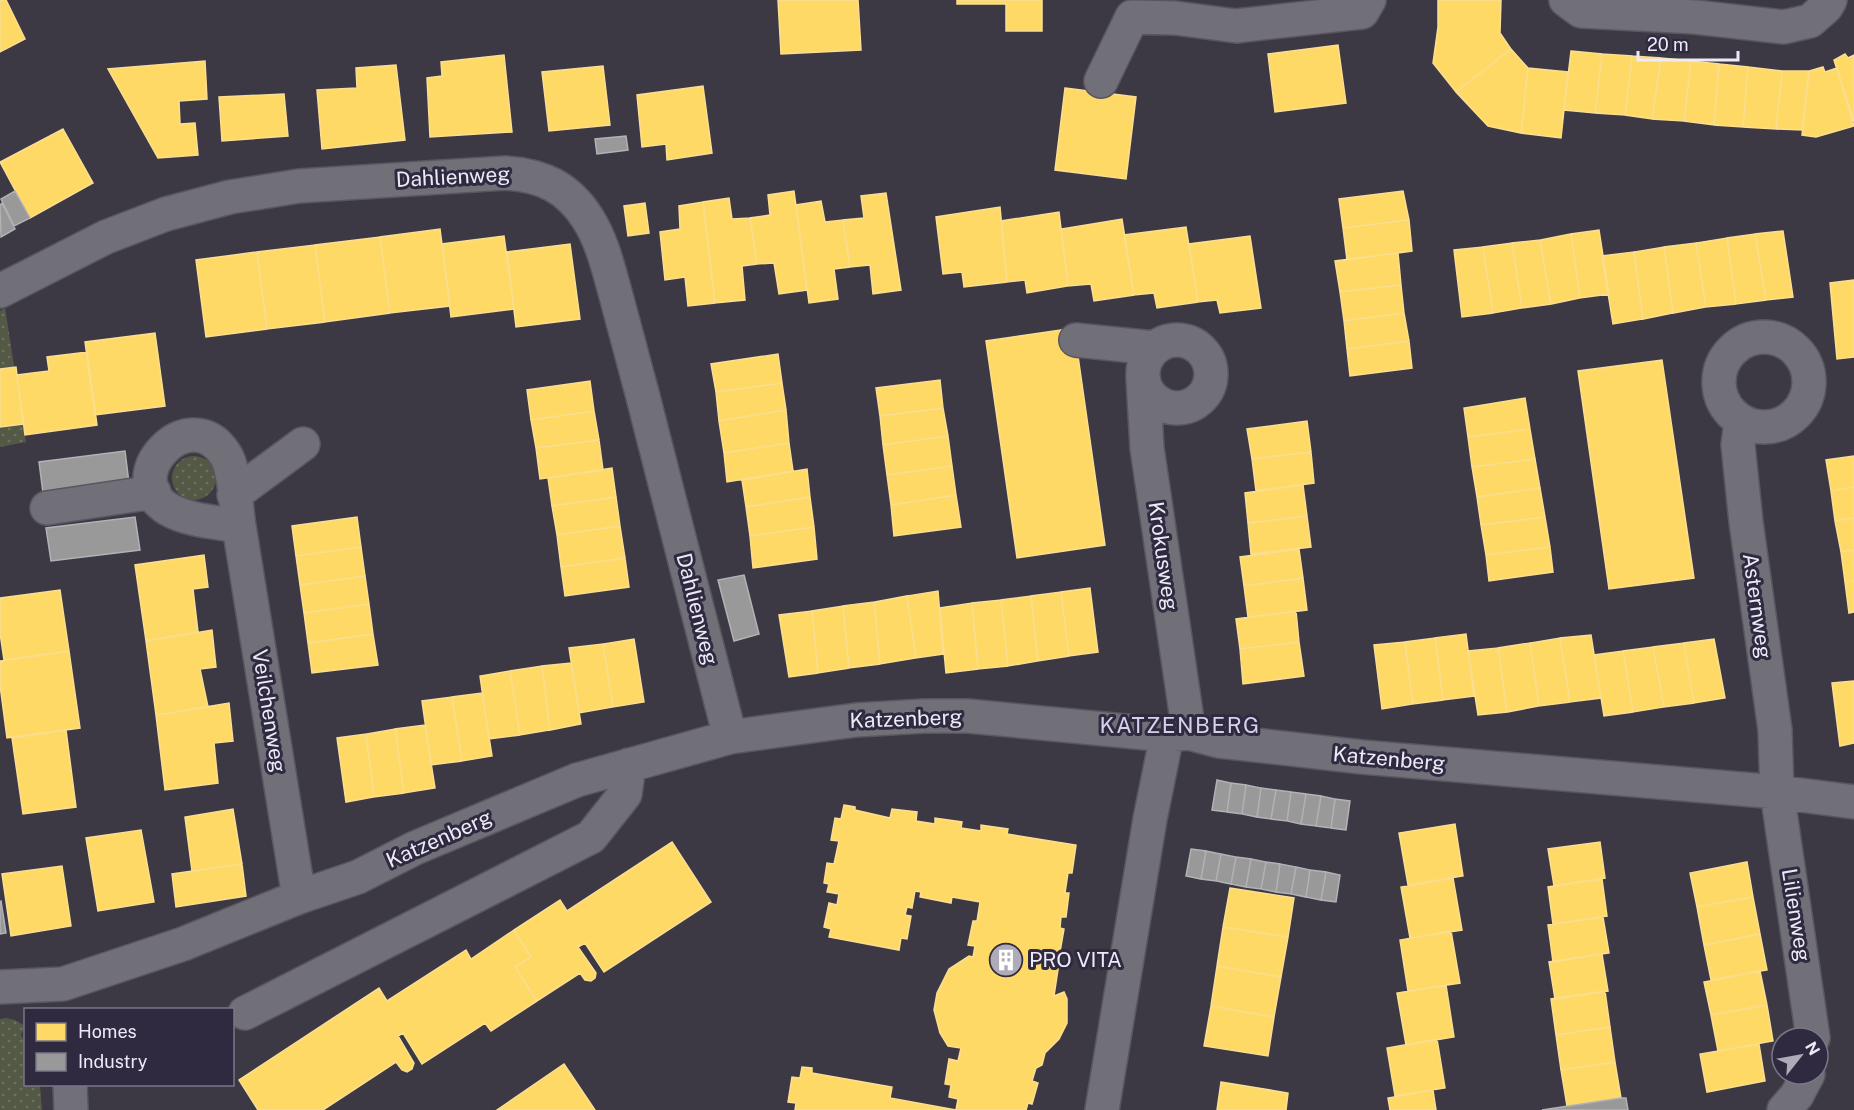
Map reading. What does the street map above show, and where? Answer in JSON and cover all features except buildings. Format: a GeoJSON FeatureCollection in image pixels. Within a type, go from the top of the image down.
{"type":"FeatureCollection","features":[{"type":"Feature","properties":{"kind":"street"},"geometry":{"type":"LineString","coordinates":[[1101,81],[1132,17],[1175,18],[1236,26],[1362,12],[1369,0]]}},
{"type":"Feature","properties":{"kind":"street"},"geometry":{"type":"LineString","coordinates":[[1566,0],[1581,11],[1695,17],[1784,27],[1810,21],[1826,7],[1830,0]]}},
{"type":"Feature","properties":{"kind":"street","name":"Dahlienweg"},"geometry":{"type":"LineString","coordinates":[[0,291],[105,237],[166,214],[230,197],[299,186],[505,173],[543,178],[561,189],[576,204],[588,219],[604,254],[730,737]]}},
{"type":"Feature","properties":{"kind":"street"},"geometry":{"type":"LineString","coordinates":[[1076,340],[1154,348],[1164,342],[1186,341],[1197,346],[1204,354],[1211,375],[1209,386],[1203,396],[1194,404],[1184,408],[1162,405],[1152,398],[1143,378]]}},
{"type":"Feature","properties":{"kind":"street","name":"Krokusweg"},"geometry":{"type":"LineString","coordinates":[[1102,1110],[1150,819],[1178,734],[1147,448],[1143,367],[1147,356],[1154,348]]}},
{"type":"Feature","properties":{"kind":"street","name":"Asternweg"},"geometry":{"type":"LineString","coordinates":[[1742,421],[1737,445],[1775,730],[1777,792]]}},
{"type":"Feature","properties":{"kind":"street","name":"Veilchenweg"},"geometry":{"type":"LineString","coordinates":[[154,492],[150,470],[157,456],[171,442],[193,435],[208,437],[219,446],[231,465],[299,897]]}},
{"type":"Feature","properties":{"kind":"street"},"geometry":{"type":"LineString","coordinates":[[47,508],[154,492],[166,508],[187,517],[237,511],[303,444]]}},
{"type":"Feature","properties":{"kind":"street","name":"Katzenberg"},"geometry":{"type":"LineString","coordinates":[[0,987],[65,997],[183,944],[299,897],[358,877],[415,848],[577,780],[730,737],[856,720],[968,716],[1178,734],[1219,741],[1362,757],[1777,792],[1854,802]]}},
{"type":"Feature","properties":{"kind":"street"},"geometry":{"type":"LineString","coordinates":[[245,1013],[591,837],[625,794],[629,765]]}},
{"type":"Feature","properties":{"kind":"street","name":"Lilienweg"},"geometry":{"type":"LineString","coordinates":[[1777,792],[1811,1026]]}},
{"type":"Feature","properties":{"kind":"street"},"geometry":{"type":"LineString","coordinates":[[70,1086],[71,1110]]}},
{"type":"Feature","properties":{"kind":"green space"},"geometry":{"type":"Polygon","coordinates":[[[5,308],[26,442],[0,447],[0,311],[5,308]]]}},
{"type":"Feature","properties":{"kind":"green space"},"geometry":{"type":"Polygon","coordinates":[[[194,456],[203,457],[210,462],[215,469],[215,487],[210,494],[203,499],[194,500],[185,499],[178,494],[173,487],[172,478],[173,469],[178,462],[185,457],[194,456]]]}},
{"type":"Feature","properties":{"kind":"green space"},"geometry":{"type":"Polygon","coordinates":[[[0,1019],[15,1020],[24,1025],[21,1035],[24,1040],[24,1086],[40,1086],[42,1110],[0,1110],[0,1019]]]}},
{"type":"Feature","properties":{"kind":"place","name":"PRO VITA"},"geometry":{"type":"Point","coordinates":[1006,960]}},
{"type":"Feature","properties":{"kind":"district","name":"KATZENBERG"},"geometry":{"type":"Point","coordinates":[1180,725]}}]}
